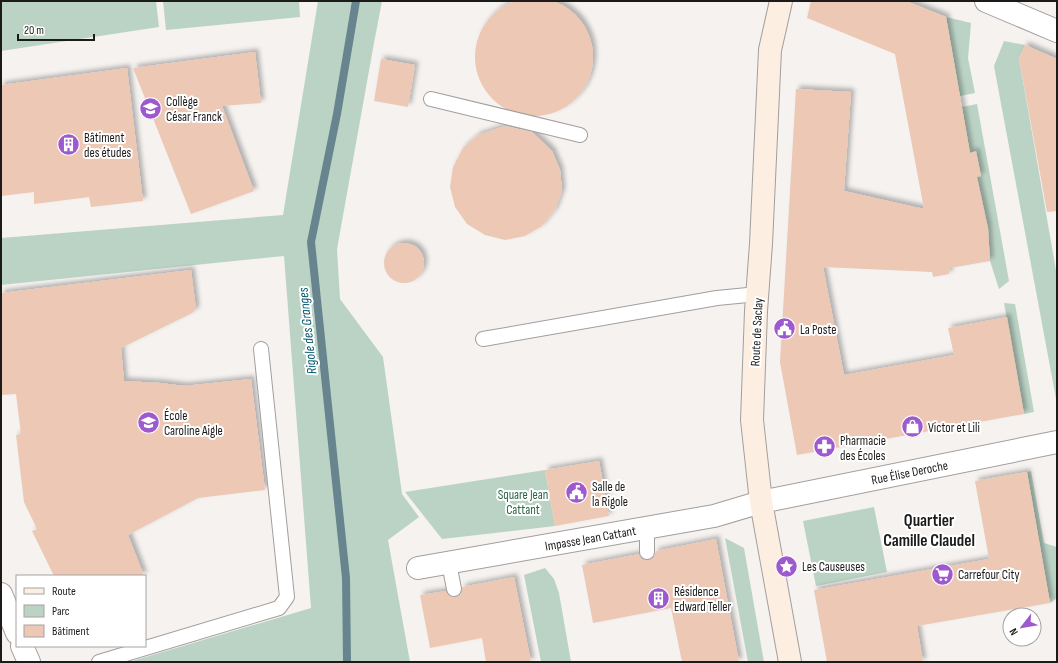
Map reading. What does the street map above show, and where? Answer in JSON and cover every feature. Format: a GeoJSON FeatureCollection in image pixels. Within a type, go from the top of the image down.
{"type":"FeatureCollection","features":[{"type":"Feature","properties":{"kind":"main road","name":"Route de Saclay"},"geometry":{"type":"LineString","coordinates":[[781,1],[770,50],[752,420],[761,502],[790,662]]}},
{"type":"Feature","properties":{"kind":"street"},"geometry":{"type":"LineString","coordinates":[[986,1],[1057,31]]}},
{"type":"Feature","properties":{"kind":"street","name":"Rue Élise Deroche"},"geometry":{"type":"LineString","coordinates":[[761,502],[1057,442]]}},
{"type":"Feature","properties":{"kind":"street","name":"Impasse Jean Cattant"},"geometry":{"type":"LineString","coordinates":[[418,568],[714,516],[761,502]]}},
{"type":"Feature","properties":{"kind":"street"},"geometry":{"type":"LineString","coordinates":[[1,594],[16,631]]}},
{"type":"Feature","properties":{"kind":"street"},"geometry":{"type":"LineString","coordinates":[[22,647],[29,662]]}},
{"type":"Feature","properties":{"kind":"lane"},"geometry":{"type":"LineString","coordinates":[[431,99],[580,135]]}},
{"type":"Feature","properties":{"kind":"lane"},"geometry":{"type":"LineString","coordinates":[[483,340],[717,298],[758,294]]}},
{"type":"Feature","properties":{"kind":"lane"},"geometry":{"type":"LineString","coordinates":[[99,662],[279,608],[287,597],[261,349]]}},
{"type":"Feature","properties":{"kind":"lane"},"geometry":{"type":"LineString","coordinates":[[647,527],[647,552]]}},
{"type":"Feature","properties":{"kind":"lane"},"geometry":{"type":"LineString","coordinates":[[449,563],[454,589]]}},
{"type":"Feature","properties":{"kind":"green space"},"geometry":{"type":"Polygon","coordinates":[[[1,1],[156,1],[159,27],[1,51],[1,1]]]}},
{"type":"Feature","properties":{"kind":"green space"},"geometry":{"type":"Polygon","coordinates":[[[163,1],[299,1],[300,17],[166,30],[163,1]]]}},
{"type":"Feature","properties":{"kind":"green space"},"geometry":{"type":"Polygon","coordinates":[[[318,1],[382,1],[337,249],[340,299],[383,357],[402,494],[419,517],[388,540],[410,662],[129,662],[311,608],[284,256],[1,285],[1,238],[283,215],[318,1]]]}},
{"type":"Feature","properties":{"kind":"green space"},"geometry":{"type":"Polygon","coordinates":[[[946,17],[971,23],[968,58],[975,93],[960,96],[946,17]]]}},
{"type":"Feature","properties":{"kind":"green space"},"geometry":{"type":"Polygon","coordinates":[[[1004,41],[1025,45],[1019,58],[1057,276],[1057,404],[994,66],[1004,41]]]}},
{"type":"Feature","properties":{"kind":"green space"},"geometry":{"type":"Polygon","coordinates":[[[977,104],[1009,281],[999,289],[990,261],[988,228],[973,177],[981,176],[976,152],[970,153],[962,107],[977,104]]]}},
{"type":"Feature","properties":{"kind":"green space"},"geometry":{"type":"Polygon","coordinates":[[[1004,303],[1015,304],[1034,412],[1024,414],[1004,303]]]}},
{"type":"Feature","properties":{"kind":"green space","name":"Square Jean Cattant"},"geometry":{"type":"Polygon","coordinates":[[[545,470],[555,526],[442,539],[405,492],[545,470]]]}},
{"type":"Feature","properties":{"kind":"green space"},"geometry":{"type":"Polygon","coordinates":[[[1031,471],[1044,543],[1057,547],[1057,598],[1050,603],[1027,472],[1031,471]]]}},
{"type":"Feature","properties":{"kind":"green space"},"geometry":{"type":"Polygon","coordinates":[[[874,507],[887,572],[816,586],[803,521],[874,507]]]}},
{"type":"Feature","properties":{"kind":"green space"},"geometry":{"type":"Polygon","coordinates":[[[725,538],[744,548],[764,662],[748,662],[725,538]]]}},
{"type":"Feature","properties":{"kind":"green space"},"geometry":{"type":"Polygon","coordinates":[[[545,568],[554,579],[559,593],[571,662],[541,662],[524,575],[545,568]]]}},
{"type":"Feature","properties":{"kind":"building"},"geometry":{"type":"Polygon","coordinates":[[[528,-1],[545,0],[567,8],[583,24],[591,46],[593,57],[591,68],[583,90],[567,106],[556,111],[534,116],[512,111],[501,106],[485,90],[480,79],[475,57],[480,35],[485,24],[501,8],[512,3],[528,-1]]]}},
{"type":"Feature","properties":{"kind":"building"},"geometry":{"type":"Polygon","coordinates":[[[811,1],[906,1],[946,17],[970,153],[976,151],[981,176],[977,177],[988,228],[990,261],[950,268],[949,274],[933,277],[932,272],[823,267],[844,375],[954,355],[948,328],[1007,317],[1024,414],[797,455],[780,362],[796,89],[851,92],[844,191],[924,209],[895,54],[807,18],[811,1]]]}},
{"type":"Feature","properties":{"kind":"building"},"geometry":{"type":"Polygon","coordinates":[[[1025,45],[1057,59],[1057,211],[1047,212],[1019,58],[1025,45]]]}},
{"type":"Feature","properties":{"kind":"building"},"geometry":{"type":"Polygon","coordinates":[[[255,52],[261,103],[222,106],[254,191],[191,214],[133,68],[255,52]]]}},
{"type":"Feature","properties":{"kind":"building"},"geometry":{"type":"Polygon","coordinates":[[[381,59],[415,65],[408,107],[374,101],[381,59]]]}},
{"type":"Feature","properties":{"kind":"building"},"geometry":{"type":"Polygon","coordinates":[[[127,68],[143,201],[91,207],[89,197],[34,204],[34,192],[1,196],[1,85],[127,68]]]}},
{"type":"Feature","properties":{"kind":"building"},"geometry":{"type":"Polygon","coordinates":[[[505,126],[532,132],[552,151],[560,170],[562,191],[555,210],[542,226],[525,236],[505,240],[485,235],[467,224],[455,207],[450,187],[453,167],[463,148],[478,135],[505,126]]]}},
{"type":"Feature","properties":{"kind":"building"},"geometry":{"type":"Polygon","coordinates":[[[408,243],[415,246],[421,252],[424,263],[423,271],[415,280],[408,283],[400,283],[393,280],[385,271],[384,259],[387,252],[396,244],[408,243]]]}},
{"type":"Feature","properties":{"kind":"building"},"geometry":{"type":"Polygon","coordinates":[[[191,270],[196,309],[192,313],[121,348],[124,381],[184,386],[251,379],[265,490],[198,498],[128,535],[144,575],[54,575],[32,531],[37,529],[24,502],[16,435],[21,434],[16,394],[1,395],[1,293],[191,270]]]}},
{"type":"Feature","properties":{"kind":"building","name":"Salle de la Rigole"},"geometry":{"type":"Polygon","coordinates":[[[599,461],[609,516],[555,526],[545,470],[599,461]]]}},
{"type":"Feature","properties":{"kind":"building"},"geometry":{"type":"Polygon","coordinates":[[[1027,472],[1050,603],[1027,607],[1002,607],[1002,611],[917,626],[923,662],[827,662],[814,590],[989,559],[975,481],[1027,472]]]}},
{"type":"Feature","properties":{"kind":"building","name":"Résidence Edward Teller"},"geometry":{"type":"Polygon","coordinates":[[[716,539],[739,662],[682,662],[671,608],[593,623],[582,565],[639,554],[642,559],[647,560],[654,557],[656,551],[716,539]]]}},
{"type":"Feature","properties":{"kind":"building"},"geometry":{"type":"Polygon","coordinates":[[[514,577],[531,662],[486,662],[482,638],[430,648],[420,595],[446,591],[448,595],[455,597],[460,595],[462,587],[514,577]]]}},
{"type":"Feature","properties":{"kind":"waterway","name":"Rigole des Granges"},"geometry":{"type":"LineString","coordinates":[[347,662],[346,578],[311,242],[337,114],[356,1]]}},
{"type":"Feature","properties":{"kind":"place","name":"Collège César Franck"},"geometry":{"type":"Point","coordinates":[151,108]}},
{"type":"Feature","properties":{"kind":"place","name":"Bâtiment des études"},"geometry":{"type":"Point","coordinates":[69,144]}},
{"type":"Feature","properties":{"kind":"place","name":"La Poste"},"geometry":{"type":"Point","coordinates":[785,329]}},
{"type":"Feature","properties":{"kind":"place","name":"École Caroline Aigle"},"geometry":{"type":"Point","coordinates":[149,422]}},
{"type":"Feature","properties":{"kind":"place","name":"Victor et Lili"},"geometry":{"type":"Point","coordinates":[912,427]}},
{"type":"Feature","properties":{"kind":"place","name":"Pharmacie des Écoles"},"geometry":{"type":"Point","coordinates":[825,447]}},
{"type":"Feature","properties":{"kind":"place","name":"Salle de la Rigole"},"geometry":{"type":"Point","coordinates":[577,493]}},
{"type":"Feature","properties":{"kind":"place","name":"Les Causeuses"},"geometry":{"type":"Point","coordinates":[786,566]}},
{"type":"Feature","properties":{"kind":"place","name":"Carrefour City"},"geometry":{"type":"Point","coordinates":[943,574]}},
{"type":"Feature","properties":{"kind":"place","name":"Résidence Edward Teller"},"geometry":{"type":"Point","coordinates":[658,598]}},
{"type":"Feature","properties":{"kind":"district","name":"Quartier Camille Claudel"},"geometry":{"type":"Point","coordinates":[929,530]}}]}
